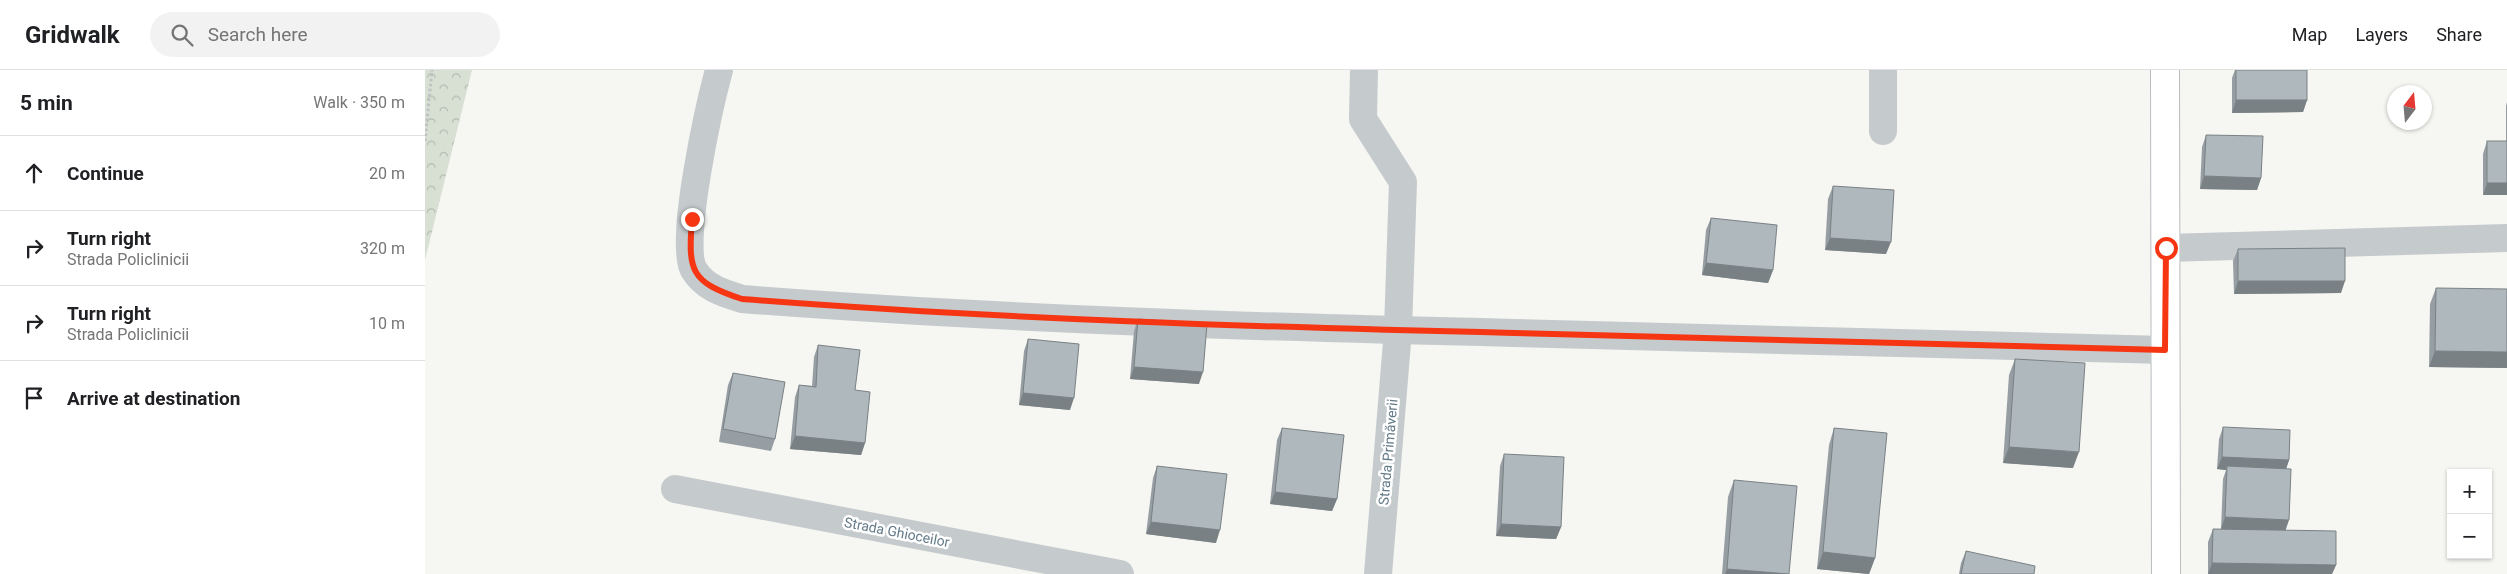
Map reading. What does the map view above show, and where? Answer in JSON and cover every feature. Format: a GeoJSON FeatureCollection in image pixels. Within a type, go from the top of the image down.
{"type":"FeatureCollection","features":[{"type":"Feature","properties":{"kind":"main road"},"geometry":{"type":"LineString","coordinates":[[2165,70],[2166,574]]}},
{"type":"Feature","properties":{"kind":"street"},"geometry":{"type":"LineString","coordinates":[[719,70],[705,121],[697,172],[690,251],[693,268],[703,283],[742,299],[899,311],[1398,330],[2165,350]]}},
{"type":"Feature","properties":{"kind":"street","name":"Strada Primăverii"},"geometry":{"type":"LineString","coordinates":[[1364,70],[1363,119],[1403,182],[1398,330],[1378,574]]}},
{"type":"Feature","properties":{"kind":"street"},"geometry":{"type":"LineString","coordinates":[[1883,70],[1883,131]]}},
{"type":"Feature","properties":{"kind":"street"},"geometry":{"type":"LineString","coordinates":[[2166,248],[2507,238]]}},
{"type":"Feature","properties":{"kind":"street","name":"Strada Ghioceilor"},"geometry":{"type":"LineString","coordinates":[[675,489],[1120,574]]}},
{"type":"Feature","properties":{"kind":"path"},"geometry":{"type":"LineString","coordinates":[[425,141],[432,70]]}},
{"type":"Feature","properties":{"kind":"green space"},"geometry":{"type":"Polygon","coordinates":[[[425,70],[472,70],[425,260],[425,70]]]}},
{"type":"Feature","properties":{"kind":"building"},"geometry":{"type":"Polygon","coordinates":[[[2236,70],[2307,70],[2307,100],[2236,100],[2236,70]]]}},
{"type":"Feature","properties":{"kind":"building"},"geometry":{"type":"Polygon","coordinates":[[[2206,135],[2263,136],[2261,178],[2204,176],[2206,135]]]}},
{"type":"Feature","properties":{"kind":"building"},"geometry":{"type":"Polygon","coordinates":[[[2487,141],[2507,141],[2507,183],[2487,183],[2487,141]]]}},
{"type":"Feature","properties":{"kind":"building"},"geometry":{"type":"Polygon","coordinates":[[[1833,186],[1894,190],[1891,242],[1830,238],[1833,186]]]}},
{"type":"Feature","properties":{"kind":"building"},"geometry":{"type":"Polygon","coordinates":[[[1711,218],[1777,225],[1773,270],[1706,263],[1711,218]]]}},
{"type":"Feature","properties":{"kind":"building"},"geometry":{"type":"Polygon","coordinates":[[[2345,248],[2345,281],[2238,281],[2238,249],[2345,248]]]}},
{"type":"Feature","properties":{"kind":"building"},"geometry":{"type":"Polygon","coordinates":[[[2436,288],[2507,289],[2507,352],[2435,351],[2436,288]]]}},
{"type":"Feature","properties":{"kind":"building"},"geometry":{"type":"Polygon","coordinates":[[[1138,319],[1207,324],[1203,372],[1134,367],[1138,319]]]}},
{"type":"Feature","properties":{"kind":"building"},"geometry":{"type":"Polygon","coordinates":[[[1028,339],[1079,344],[1074,398],[1023,393],[1028,339]]]}},
{"type":"Feature","properties":{"kind":"building"},"geometry":{"type":"Polygon","coordinates":[[[818,345],[860,350],[855,390],[870,392],[865,443],[795,436],[799,385],[816,387],[818,345]]]}},
{"type":"Feature","properties":{"kind":"building"},"geometry":{"type":"Polygon","coordinates":[[[2015,359],[2085,363],[2079,452],[2009,447],[2015,359]]]}},
{"type":"Feature","properties":{"kind":"building"},"geometry":{"type":"Polygon","coordinates":[[[733,373],[785,382],[775,439],[723,429],[733,373]]]}},
{"type":"Feature","properties":{"kind":"building"},"geometry":{"type":"Polygon","coordinates":[[[2223,427],[2290,430],[2289,460],[2222,457],[2223,427]]]}},
{"type":"Feature","properties":{"kind":"building"},"geometry":{"type":"Polygon","coordinates":[[[1282,428],[1344,435],[1337,499],[1275,492],[1282,428]]]}},
{"type":"Feature","properties":{"kind":"building"},"geometry":{"type":"Polygon","coordinates":[[[1834,428],[1887,433],[1875,558],[1823,552],[1834,428]]]}},
{"type":"Feature","properties":{"kind":"building"},"geometry":{"type":"Polygon","coordinates":[[[1504,454],[1564,457],[1561,527],[1501,524],[1504,454]]]}},
{"type":"Feature","properties":{"kind":"building"},"geometry":{"type":"Polygon","coordinates":[[[1157,466],[1227,474],[1220,530],[1151,522],[1157,466]]]}},
{"type":"Feature","properties":{"kind":"building"},"geometry":{"type":"Polygon","coordinates":[[[2227,466],[2291,469],[2289,520],[2225,517],[2227,466]]]}},
{"type":"Feature","properties":{"kind":"building"},"geometry":{"type":"Polygon","coordinates":[[[1734,480],[1797,486],[1789,574],[1727,569],[1734,480]]]}},
{"type":"Feature","properties":{"kind":"building"},"geometry":{"type":"Polygon","coordinates":[[[2213,529],[2336,531],[2336,565],[2212,563],[2213,529]]]}},
{"type":"Feature","properties":{"kind":"building"},"geometry":{"type":"Polygon","coordinates":[[[1966,551],[2035,566],[2034,574],[1961,574],[1966,551]]]}},
{"type":"Feature","properties":{"kind":"route"},"geometry":{"type":"LineString","coordinates":[[692,219],[690,251],[693,268],[703,283],[742,299],[899,311],[1014,317],[1398,330],[2165,350],[2166,248]]}}]}
